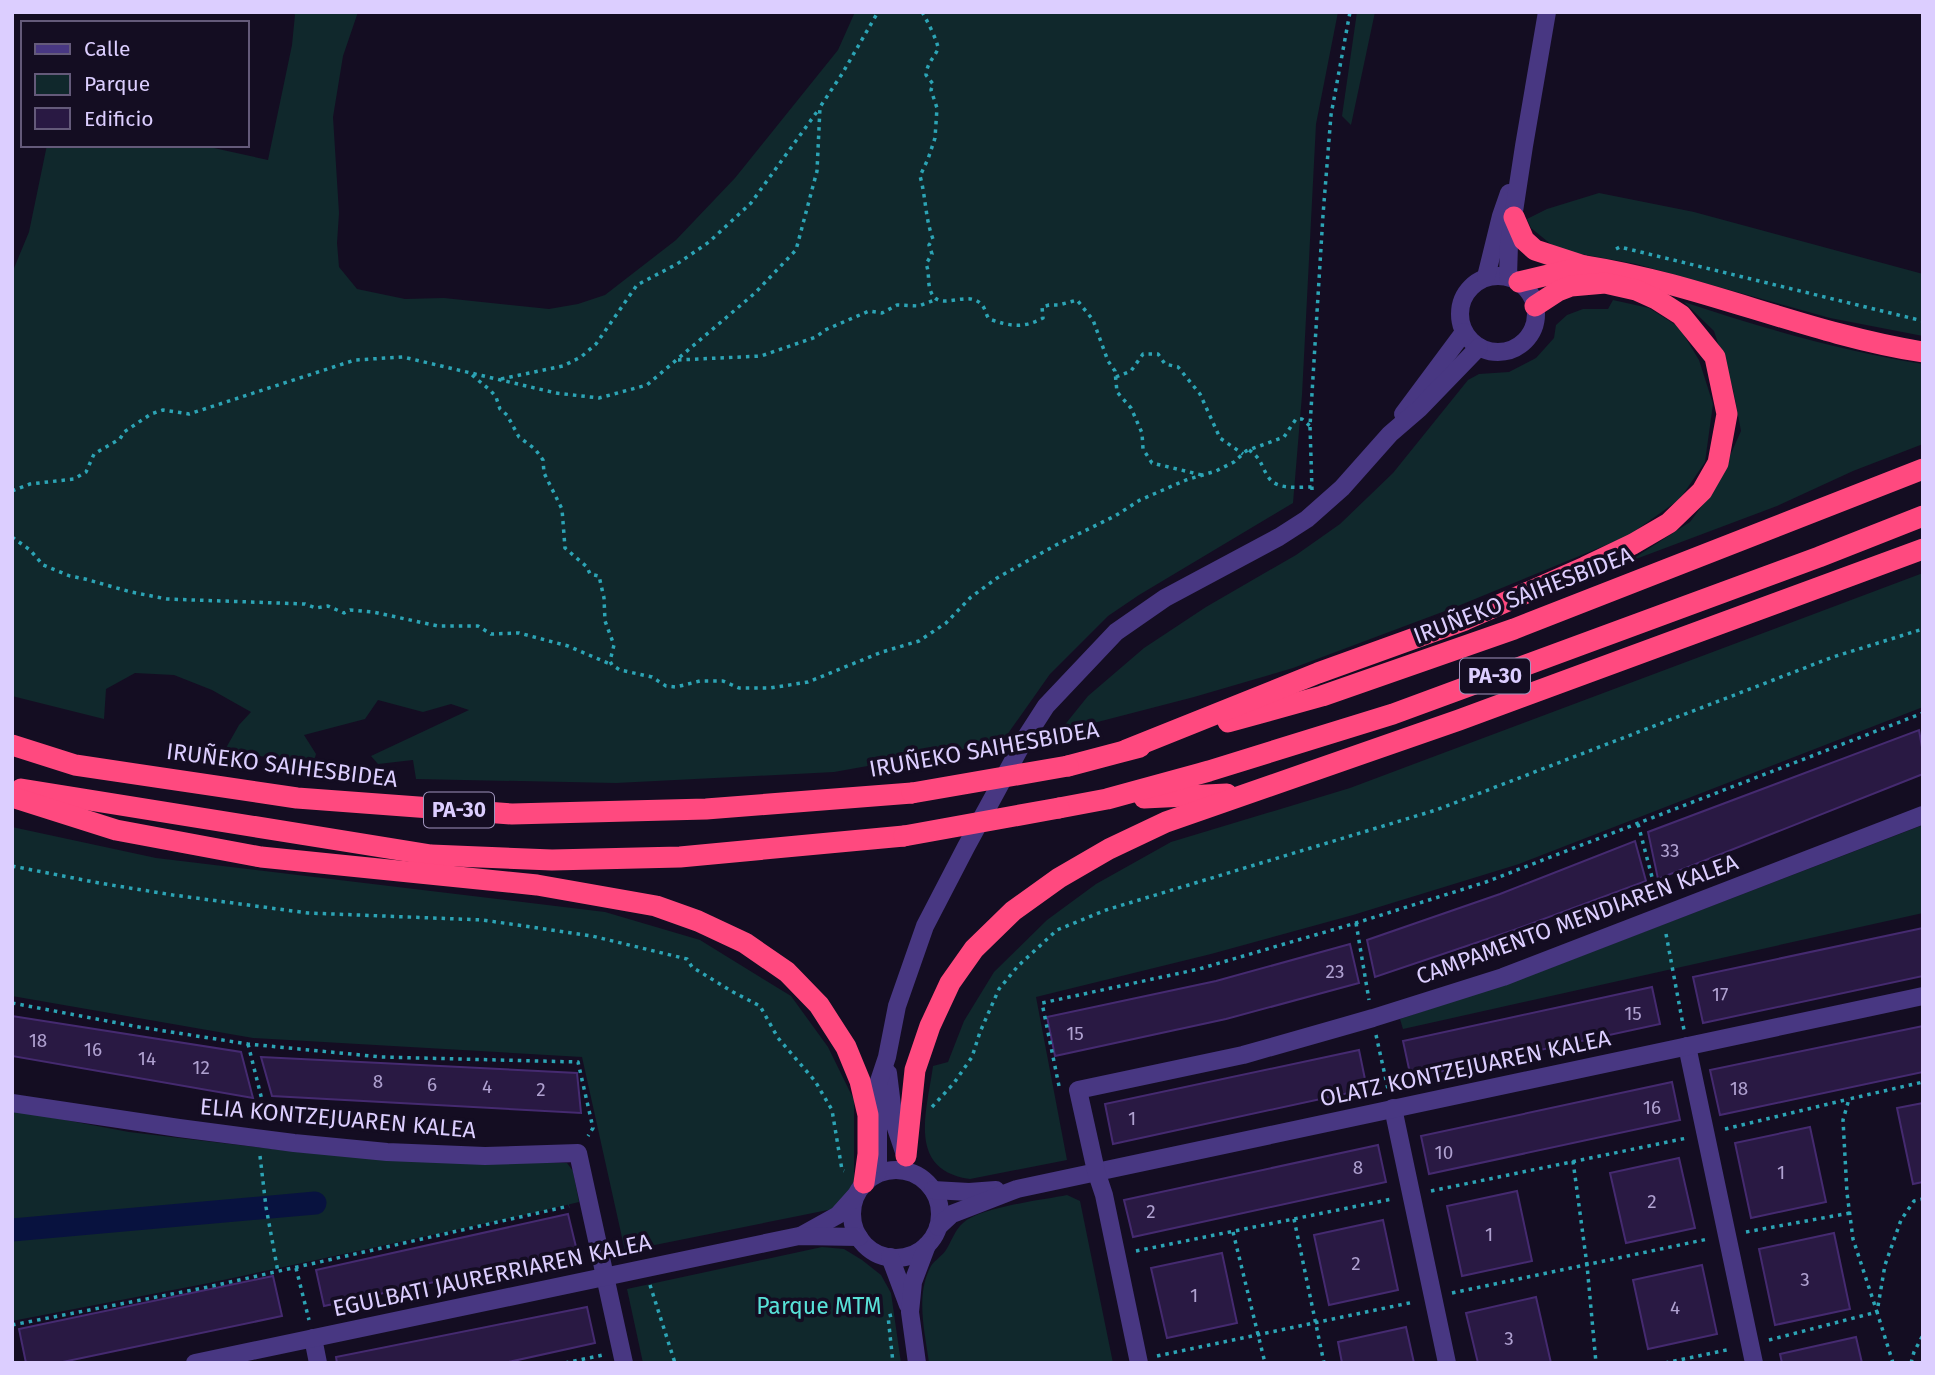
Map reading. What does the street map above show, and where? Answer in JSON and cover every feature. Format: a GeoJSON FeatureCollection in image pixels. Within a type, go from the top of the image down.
{"type":"FeatureCollection","features":[{"type":"Feature","properties":{"kind":"highway"},"geometry":{"type":"LineString","coordinates":[[1514,217],[1524,240],[1535,250],[1592,267],[1642,277],[1837,334],[1923,352]]}},
{"type":"Feature","properties":{"kind":"highway"},"geometry":{"type":"LineString","coordinates":[[1514,280],[1592,267]]}},
{"type":"Feature","properties":{"kind":"highway"},"geometry":{"type":"LineString","coordinates":[[1126,750],[1318,673],[1465,620],[1585,567],[1669,523],[1702,491],[1718,463],[1727,414],[1716,357],[1681,315],[1636,290],[1605,283],[1571,286],[1535,306]]}},
{"type":"Feature","properties":{"kind":"highway","name":"IRUÑEKO SAIHESBIDEA"},"geometry":{"type":"LineString","coordinates":[[12,744],[75,765],[297,799],[512,814],[706,809],[912,793],[1068,766],[1322,696],[1501,633],[1923,469]]}},
{"type":"Feature","properties":{"kind":"highway","name":"PA-30"},"geometry":{"type":"LineString","coordinates":[[12,787],[431,855],[552,860],[680,857],[904,836],[1107,799],[1209,771],[1393,714],[1923,516]]}},
{"type":"Feature","properties":{"kind":"highway"},"geometry":{"type":"LineString","coordinates":[[908,1164],[915,1070],[930,1026],[950,984],[974,950],[1034,894],[1109,849],[1166,822],[1459,720],[1923,549]]}},
{"type":"Feature","properties":{"kind":"highway"},"geometry":{"type":"LineString","coordinates":[[1107,799],[1249,793]]}},
{"type":"Feature","properties":{"kind":"highway"},"geometry":{"type":"LineString","coordinates":[[12,797],[116,830],[261,857],[537,885],[656,906],[721,932],[745,943],[787,972],[819,1005],[846,1047],[860,1081],[868,1115],[866,1183]]}},
{"type":"Feature","properties":{"kind":"street"},"geometry":{"type":"LineString","coordinates":[[1514,280],[1509,244],[1548,12]]}},
{"type":"Feature","properties":{"kind":"street"},"geometry":{"type":"LineString","coordinates":[[1486,277],[1501,216],[1524,146]]}},
{"type":"Feature","properties":{"kind":"street"},"geometry":{"type":"LineString","coordinates":[[1497,276],[1514,280],[1528,291],[1535,306],[1533,329],[1523,343],[1506,351],[1489,351],[1479,347],[1464,332],[1460,315],[1463,298],[1472,286],[1486,277],[1497,276]]}},
{"type":"Feature","properties":{"kind":"street"},"geometry":{"type":"LineString","coordinates":[[1390,434],[1411,401],[1464,332]]}},
{"type":"Feature","properties":{"kind":"street"},"geometry":{"type":"LineString","coordinates":[[927,1245],[910,1255],[890,1257],[872,1251],[859,1237],[853,1223],[852,1207],[866,1183],[878,1084],[887,1057],[897,1006],[925,926],[1019,749],[1046,706],[1116,632],[1165,598],[1279,537],[1307,519],[1342,488],[1390,434],[1419,410],[1479,347]]}},
{"type":"Feature","properties":{"kind":"street","name":"CAMPAMENTO MENDIAREN KALEA"},"geometry":{"type":"LineString","coordinates":[[1096,1171],[1078,1090],[1243,1055],[1503,977],[1923,815]]}},
{"type":"Feature","properties":{"kind":"street","name":"OLATZ KONTZEJUAREN KALEA"},"geometry":{"type":"LineString","coordinates":[[938,1227],[952,1214],[1017,1189],[1923,996]]}},
{"type":"Feature","properties":{"kind":"street"},"geometry":{"type":"LineString","coordinates":[[1687,1046],[1754,1363]]}},
{"type":"Feature","properties":{"kind":"street"},"geometry":{"type":"LineString","coordinates":[[887,1057],[894,1122],[908,1164],[933,1190],[940,1208],[938,1227],[927,1245],[902,1314]]}},
{"type":"Feature","properties":{"kind":"street","name":"ELIA KONTZEJUAREN KALEA"},"geometry":{"type":"LineString","coordinates":[[12,1103],[265,1139],[411,1153],[485,1156],[578,1153]]}},
{"type":"Feature","properties":{"kind":"street"},"geometry":{"type":"LineString","coordinates":[[1393,1108],[1447,1363]]}},
{"type":"Feature","properties":{"kind":"street"},"geometry":{"type":"LineString","coordinates":[[578,1153],[623,1357]]}},
{"type":"Feature","properties":{"kind":"street"},"geometry":{"type":"LineString","coordinates":[[866,1183],[908,1164]]}},
{"type":"Feature","properties":{"kind":"street"},"geometry":{"type":"LineString","coordinates":[[1096,1171],[1104,1195],[1139,1362]]}},
{"type":"Feature","properties":{"kind":"street","name":"EGULBATI JAURERRIAREN KALEA"},"geometry":{"type":"LineString","coordinates":[[799,1236],[838,1214],[866,1183]]}},
{"type":"Feature","properties":{"kind":"street","name":"OLATZ KONTZEJUAREN KALEA"},"geometry":{"type":"LineString","coordinates":[[933,1190],[969,1192],[1017,1189]]}},
{"type":"Feature","properties":{"kind":"street","name":"EGULBATI JAURERRIAREN KALEA"},"geometry":{"type":"LineString","coordinates":[[195,1363],[799,1236],[859,1237]]}},
{"type":"Feature","properties":{"kind":"street"},"geometry":{"type":"LineString","coordinates":[[890,1257],[902,1314],[917,1363]]}},
{"type":"Feature","properties":{"kind":"street"},"geometry":{"type":"LineString","coordinates":[[313,1338],[318,1363]]}},
{"type":"Feature","properties":{"kind":"path"},"geometry":{"type":"LineString","coordinates":[[498,380],[564,366],[581,357],[596,344],[637,285],[699,249],[751,203],[821,107],[878,12]]}},
{"type":"Feature","properties":{"kind":"path"},"geometry":{"type":"LineString","coordinates":[[922,12],[938,43],[926,75],[933,84],[931,90],[937,108],[935,138],[920,176],[926,196],[925,212],[933,239],[929,245],[932,254],[926,264],[931,293],[942,302],[972,300],[982,305],[989,319],[1012,326],[1033,323],[1043,318],[1042,307],[1077,300],[1093,320],[1116,377],[1117,392],[1131,408],[1142,433],[1143,449],[1152,463],[1203,475]]}},
{"type":"Feature","properties":{"kind":"path"},"geometry":{"type":"LineString","coordinates":[[1307,519],[1312,487],[1310,426],[1331,115],[1350,12]]}},
{"type":"Feature","properties":{"kind":"path"},"geometry":{"type":"LineString","coordinates":[[12,491],[30,484],[80,476],[86,472],[94,454],[120,439],[124,432],[151,414],[163,410],[189,414],[355,360],[403,357],[555,393],[599,398],[647,386],[755,293],[796,250],[817,171],[821,107]]}},
{"type":"Feature","properties":{"kind":"path"},"geometry":{"type":"LineString","coordinates":[[1592,267],[1609,251],[1620,247],[1923,321]]}},
{"type":"Feature","properties":{"kind":"path"},"geometry":{"type":"LineString","coordinates":[[676,360],[761,356],[816,337],[825,330],[869,311],[882,313],[897,305],[919,306],[937,299]]}},
{"type":"Feature","properties":{"kind":"path"},"geometry":{"type":"LineString","coordinates":[[1116,377],[1131,371],[1143,354],[1158,354],[1165,364],[1178,367],[1200,394],[1220,438],[1243,454]]}},
{"type":"Feature","properties":{"kind":"path"},"geometry":{"type":"LineString","coordinates":[[470,373],[491,391],[519,437],[535,449],[543,460],[547,481],[562,509],[565,548],[587,567],[590,574],[599,576],[605,621],[614,645],[612,665]]}},
{"type":"Feature","properties":{"kind":"path"},"geometry":{"type":"LineString","coordinates":[[12,537],[30,550],[43,565],[55,571],[131,592],[167,599],[305,604],[316,608],[328,606],[344,612],[373,612],[438,626],[478,626],[491,634],[519,633],[568,646],[620,670],[652,677],[666,686],[723,681],[739,688],[769,688],[821,678],[874,655],[919,641],[946,623],[971,597],[997,578],[1056,545],[1115,516],[1140,500],[1234,462],[1249,450],[1284,437],[1296,419],[1301,419],[1310,426]]}},
{"type":"Feature","properties":{"kind":"path"},"geometry":{"type":"LineString","coordinates":[[1249,450],[1259,459],[1269,480],[1285,486],[1312,487]]}},
{"type":"Feature","properties":{"kind":"path"},"geometry":{"type":"LineString","coordinates":[[925,1115],[954,1083],[972,1057],[999,989],[1018,966],[1056,930],[1106,910],[1436,810],[1833,657],[1923,629]]}},
{"type":"Feature","properties":{"kind":"path"},"geometry":{"type":"LineString","coordinates":[[1060,1094],[1042,1003],[1199,969],[1486,883],[1923,713]]}},
{"type":"Feature","properties":{"kind":"path"},"geometry":{"type":"LineString","coordinates":[[12,866],[173,895],[308,913],[483,920],[592,936],[687,959],[692,967],[760,1006],[778,1038],[815,1081],[832,1110],[842,1170],[866,1183]]}},
{"type":"Feature","properties":{"kind":"path"},"geometry":{"type":"LineString","coordinates":[[12,1003],[248,1044],[381,1057],[578,1062],[593,1128],[578,1153]]}},
{"type":"Feature","properties":{"kind":"path"},"geometry":{"type":"LineString","coordinates":[[248,1044],[265,1139],[266,1207],[278,1272]]}},
{"type":"Feature","properties":{"kind":"path"},"geometry":{"type":"LineString","coordinates":[[1116,1255],[1706,1134],[1923,1082]]}},
{"type":"Feature","properties":{"kind":"path"},"geometry":{"type":"LineString","coordinates":[[1849,1099],[1843,1120],[1853,1239],[1894,1363]]}},
{"type":"Feature","properties":{"kind":"path"},"geometry":{"type":"LineString","coordinates":[[1573,1161],[1587,1265],[1595,1363]]}},
{"type":"Feature","properties":{"kind":"path"},"geometry":{"type":"LineString","coordinates":[[1877,1312],[1885,1265],[1901,1220],[1914,1201],[1923,1199]]}},
{"type":"Feature","properties":{"kind":"path"},"geometry":{"type":"LineString","coordinates":[[12,1325],[208,1287],[588,1202]]}},
{"type":"Feature","properties":{"kind":"path"},"geometry":{"type":"LineString","coordinates":[[1139,1362],[1727,1235],[1850,1213]]}},
{"type":"Feature","properties":{"kind":"path"},"geometry":{"type":"LineString","coordinates":[[1294,1219],[1324,1363]]}},
{"type":"Feature","properties":{"kind":"path"},"geometry":{"type":"LineString","coordinates":[[1233,1231],[1265,1363]]}},
{"type":"Feature","properties":{"kind":"path"},"geometry":{"type":"LineString","coordinates":[[296,1268],[313,1338]]}},
{"type":"Feature","properties":{"kind":"path"},"geometry":{"type":"LineString","coordinates":[[650,1283],[675,1363]]}},
{"type":"Feature","properties":{"kind":"path"},"geometry":{"type":"LineString","coordinates":[[1665,1363],[1750,1345],[1877,1312]]}},
{"type":"Feature","properties":{"kind":"path"},"geometry":{"type":"LineString","coordinates":[[893,1363],[888,1316],[902,1314]]}},
{"type":"Feature","properties":{"kind":"path"},"geometry":{"type":"LineString","coordinates":[[1910,1363],[1923,1335]]}},
{"type":"Feature","properties":{"kind":"path"},"geometry":{"type":"LineString","coordinates":[[565,1363],[623,1357]]}},
{"type":"Feature","properties":{"kind":"green space"},"geometry":{"type":"Polygon","coordinates":[[[293,12],[358,12],[343,56],[333,117],[339,213],[339,267],[357,289],[405,299],[444,298],[549,309],[578,304],[605,295],[676,240],[735,178],[838,50],[855,12],[1338,12],[1316,124],[1302,395],[1293,503],[1108,616],[1050,674],[1002,742],[834,772],[616,783],[416,779],[413,760],[378,764],[371,756],[469,710],[451,704],[423,712],[378,700],[365,719],[304,735],[316,754],[312,768],[226,748],[239,725],[251,712],[212,690],[174,675],[135,673],[106,689],[104,719],[12,696],[12,273],[29,232],[47,147],[209,147],[268,160],[292,45],[293,12]]]}},
{"type":"Feature","properties":{"kind":"green space"},"geometry":{"type":"Polygon","coordinates":[[[1357,12],[1375,12],[1351,125],[1342,116],[1357,12]]]}},
{"type":"Feature","properties":{"kind":"green space"},"geometry":{"type":"Polygon","coordinates":[[[1599,193],[1694,212],[1923,274],[1923,336],[1830,318],[1636,264],[1558,250],[1531,228],[1527,219],[1547,209],[1599,193]]]}},
{"type":"Feature","properties":{"kind":"green space"},"geometry":{"type":"Polygon","coordinates":[[[1613,300],[1649,308],[1679,327],[1699,360],[1713,404],[1705,462],[1680,499],[1628,536],[1453,608],[1293,668],[1059,732],[1088,696],[1144,648],[1206,607],[1296,555],[1340,524],[1393,473],[1468,380],[1479,374],[1509,372],[1536,358],[1554,338],[1556,325],[1567,315],[1583,309],[1608,309],[1613,300]]]}},
{"type":"Feature","properties":{"kind":"green space"},"geometry":{"type":"Polygon","coordinates":[[[1684,302],[1802,338],[1923,364],[1923,444],[1853,471],[1777,506],[1628,562],[1690,522],[1716,487],[1741,431],[1733,389],[1714,331],[1684,302]]]}},
{"type":"Feature","properties":{"kind":"green space"},"geometry":{"type":"Polygon","coordinates":[[[1923,573],[1923,707],[1519,864],[1353,915],[1211,954],[1036,997],[1067,1160],[970,1179],[950,1173],[936,1164],[925,1136],[933,1066],[948,1062],[964,1021],[994,972],[1047,920],[1096,884],[1171,842],[1350,788],[1923,573]]]}},
{"type":"Feature","properties":{"kind":"green space"},"geometry":{"type":"Polygon","coordinates":[[[1923,825],[1923,913],[1403,1029],[1400,1019],[1542,971],[1923,825]]]}},
{"type":"Feature","properties":{"kind":"green space"},"geometry":{"type":"Polygon","coordinates":[[[12,827],[156,858],[605,912],[700,940],[791,996],[828,1047],[854,1100],[854,1182],[838,1208],[625,1251],[582,1057],[253,1038],[12,996],[12,827]]]}},
{"type":"Feature","properties":{"kind":"green space"},"geometry":{"type":"Polygon","coordinates":[[[12,1110],[129,1132],[298,1152],[383,1159],[567,1163],[573,1171],[579,1202],[209,1283],[12,1321],[12,1110]]]}},
{"type":"Feature","properties":{"kind":"green space"},"geometry":{"type":"Polygon","coordinates":[[[1067,1195],[1080,1201],[1113,1363],[929,1363],[922,1314],[923,1289],[931,1266],[946,1250],[960,1226],[971,1217],[997,1208],[1067,1195]]]}},
{"type":"Feature","properties":{"kind":"green space","name":"Parque MTM"},"geometry":{"type":"Polygon","coordinates":[[[822,1247],[844,1249],[881,1275],[891,1293],[901,1363],[643,1363],[627,1289],[822,1247]]]}},
{"type":"Feature","properties":{"kind":"building"},"geometry":{"type":"Polygon","coordinates":[[[1919,730],[1923,774],[1658,879],[1648,832],[1919,730]]]}},
{"type":"Feature","properties":{"kind":"building"},"geometry":{"type":"Polygon","coordinates":[[[1635,841],[1646,881],[1514,930],[1375,977],[1367,940],[1500,894],[1635,841]]]}},
{"type":"Feature","properties":{"kind":"building"},"geometry":{"type":"Polygon","coordinates":[[[1923,928],[1923,976],[1703,1023],[1693,977],[1923,928]]]}},
{"type":"Feature","properties":{"kind":"building"},"geometry":{"type":"Polygon","coordinates":[[[1350,944],[1359,983],[1226,1019],[1055,1056],[1047,1017],[1216,981],[1350,944]]]}},
{"type":"Feature","properties":{"kind":"building"},"geometry":{"type":"Polygon","coordinates":[[[1652,987],[1660,1024],[1411,1078],[1403,1041],[1652,987]]]}},
{"type":"Feature","properties":{"kind":"building"},"geometry":{"type":"Polygon","coordinates":[[[12,1016],[241,1052],[253,1098],[12,1056],[12,1016]]]}},
{"type":"Feature","properties":{"kind":"building"},"geometry":{"type":"Polygon","coordinates":[[[1923,1026],[1923,1072],[1720,1115],[1710,1070],[1923,1026]]]}},
{"type":"Feature","properties":{"kind":"building"},"geometry":{"type":"Polygon","coordinates":[[[1359,1050],[1367,1089],[1113,1144],[1105,1104],[1359,1050]]]}},
{"type":"Feature","properties":{"kind":"building"},"geometry":{"type":"Polygon","coordinates":[[[261,1057],[577,1073],[581,1113],[272,1096],[261,1057]]]}},
{"type":"Feature","properties":{"kind":"building"},"geometry":{"type":"Polygon","coordinates":[[[1672,1082],[1680,1120],[1429,1174],[1421,1136],[1672,1082]]]}},
{"type":"Feature","properties":{"kind":"building"},"geometry":{"type":"Polygon","coordinates":[[[1923,1103],[1923,1182],[1913,1184],[1897,1108],[1923,1103]]]}},
{"type":"Feature","properties":{"kind":"building"},"geometry":{"type":"Polygon","coordinates":[[[1810,1127],[1826,1202],[1751,1218],[1735,1143],[1810,1127]]]}},
{"type":"Feature","properties":{"kind":"building"},"geometry":{"type":"Polygon","coordinates":[[[1378,1145],[1386,1182],[1133,1237],[1124,1200],[1378,1145]]]}},
{"type":"Feature","properties":{"kind":"building"},"geometry":{"type":"Polygon","coordinates":[[[1679,1158],[1695,1228],[1626,1243],[1610,1173],[1679,1158]]]}},
{"type":"Feature","properties":{"kind":"building"},"geometry":{"type":"Polygon","coordinates":[[[1517,1191],[1532,1261],[1462,1276],[1447,1206],[1517,1191]]]}},
{"type":"Feature","properties":{"kind":"building"},"geometry":{"type":"Polygon","coordinates":[[[568,1214],[577,1251],[324,1306],[316,1270],[568,1214]]]}},
{"type":"Feature","properties":{"kind":"building"},"geometry":{"type":"Polygon","coordinates":[[[1383,1220],[1398,1290],[1329,1305],[1314,1235],[1383,1220]]]}},
{"type":"Feature","properties":{"kind":"building"},"geometry":{"type":"Polygon","coordinates":[[[1834,1233],[1850,1309],[1775,1325],[1759,1249],[1834,1233]]]}},
{"type":"Feature","properties":{"kind":"building"},"geometry":{"type":"Polygon","coordinates":[[[1222,1253],[1237,1323],[1167,1338],[1151,1268],[1222,1253]]]}},
{"type":"Feature","properties":{"kind":"building"},"geometry":{"type":"Polygon","coordinates":[[[1702,1265],[1717,1334],[1648,1349],[1633,1280],[1702,1265]]]}},
{"type":"Feature","properties":{"kind":"building"},"geometry":{"type":"Polygon","coordinates":[[[273,1276],[282,1316],[58,1363],[26,1363],[19,1329],[273,1276]]]}},
{"type":"Feature","properties":{"kind":"building"},"geometry":{"type":"Polygon","coordinates":[[[1536,1297],[1551,1363],[1478,1363],[1466,1313],[1536,1297]]]}},
{"type":"Feature","properties":{"kind":"building"},"geometry":{"type":"Polygon","coordinates":[[[587,1307],[595,1343],[504,1363],[337,1363],[336,1357],[587,1307]]]}},
{"type":"Feature","properties":{"kind":"building"},"geometry":{"type":"Polygon","coordinates":[[[1406,1327],[1414,1363],[1342,1363],[1338,1342],[1406,1327]]]}},
{"type":"Feature","properties":{"kind":"building"},"geometry":{"type":"Polygon","coordinates":[[[1856,1337],[1862,1363],[1782,1363],[1780,1354],[1856,1337]]]}},
{"type":"Feature","properties":{"kind":"waterway"},"geometry":{"type":"LineString","coordinates":[[12,1230],[315,1203]]}}]}
